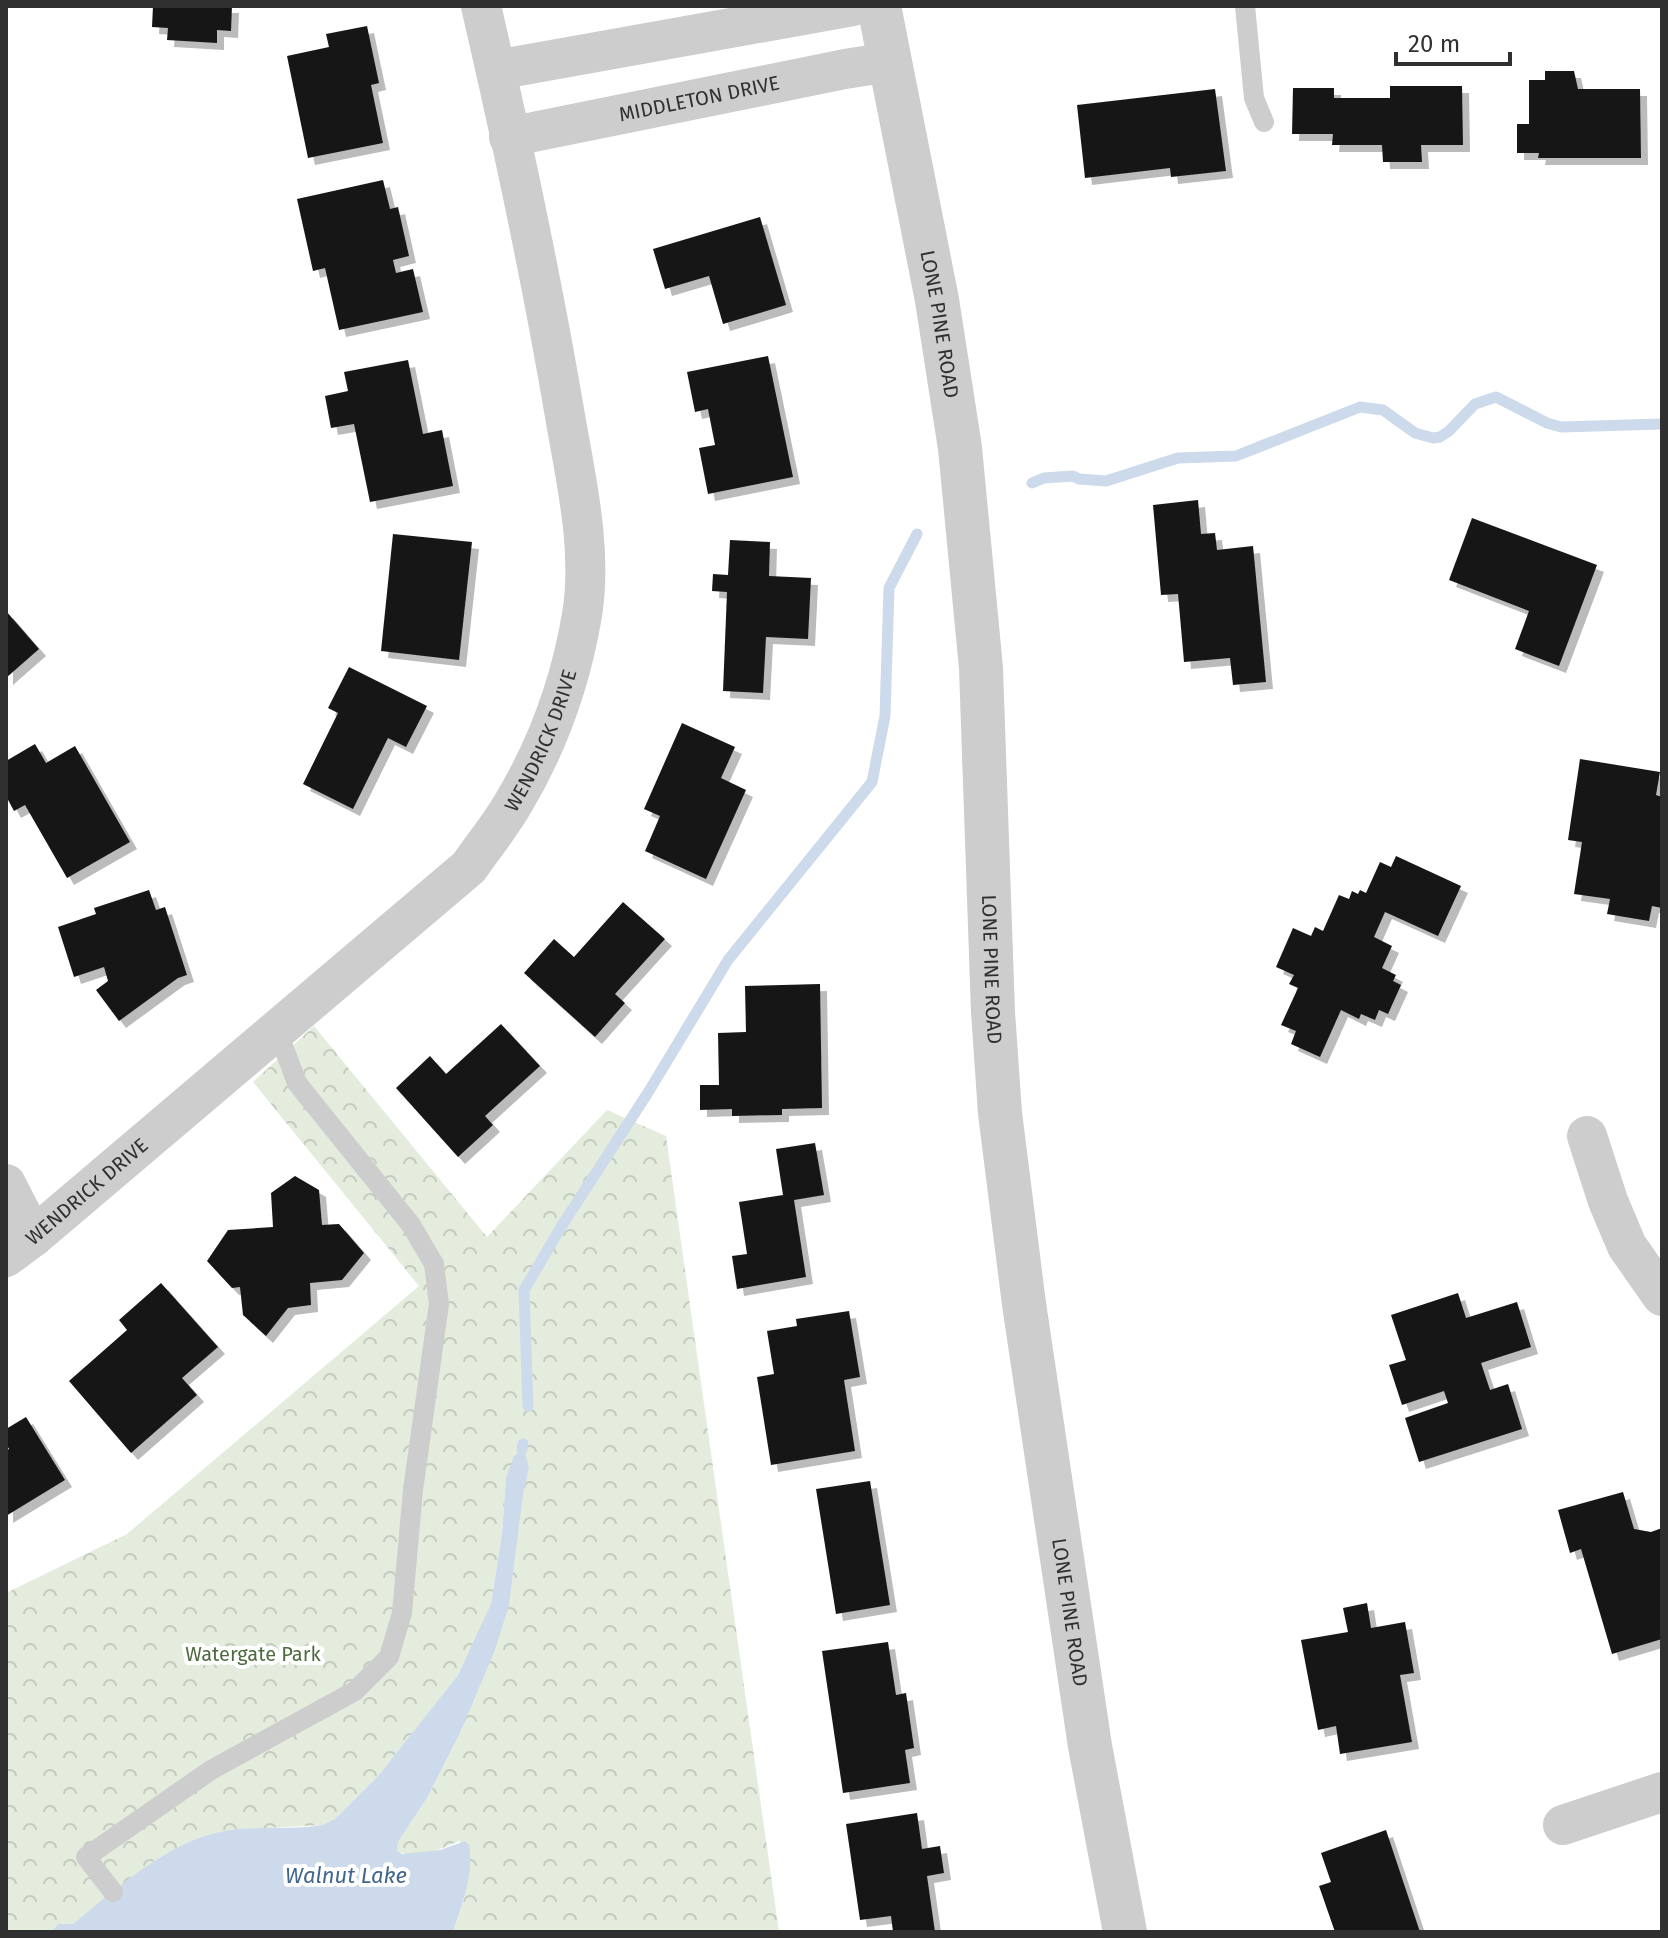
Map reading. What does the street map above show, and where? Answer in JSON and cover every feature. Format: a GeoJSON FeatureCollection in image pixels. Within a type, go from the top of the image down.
{"type":"FeatureCollection","features":[{"type":"Feature","properties":{"kind":"street","name":"WENDRICK DRIVE"},"geometry":{"type":"LineString","coordinates":[[19,1247],[469,867],[514,802],[557,713],[572,663],[582,611],[584,555],[578,493],[556,363],[481,6]]}},
{"type":"Feature","properties":{"kind":"street"},"geometry":{"type":"LineString","coordinates":[[496,70],[853,6]]}},
{"type":"Feature","properties":{"kind":"street","name":"LONE PINE ROAD"},"geometry":{"type":"LineString","coordinates":[[879,6],[937,300],[965,491],[981,668],[993,1012],[1000,1113],[1092,1759],[1125,1932]]}},
{"type":"Feature","properties":{"kind":"street","name":"MIDDLETON DRIVE"},"geometry":{"type":"LineString","coordinates":[[509,137],[890,62]]}},
{"type":"Feature","properties":{"kind":"street"},"geometry":{"type":"LineString","coordinates":[[1587,1136],[1608,1201],[1627,1246],[1662,1296]]}},
{"type":"Feature","properties":{"kind":"street"},"geometry":{"type":"LineString","coordinates":[[6,1184],[19,1247]]}},
{"type":"Feature","properties":{"kind":"street"},"geometry":{"type":"LineString","coordinates":[[1563,1825],[1662,1792]]}},
{"type":"Feature","properties":{"kind":"lane"},"geometry":{"type":"LineString","coordinates":[[1245,6],[1254,98],[1264,122]]}},
{"type":"Feature","properties":{"kind":"lane"},"geometry":{"type":"LineString","coordinates":[[113,1892],[86,1857],[211,1770],[355,1691],[389,1657],[402,1613],[413,1490],[439,1304],[434,1264],[411,1225],[297,1083],[277,1030]]}},
{"type":"Feature","properties":{"kind":"green space","name":"Watergate Park"},"geometry":{"type":"Polygon","coordinates":[[[314,1026],[487,1237],[607,1110],[666,1136],[779,1932],[453,1932],[464,1899],[470,1852],[459,1841],[419,1854],[411,1855],[397,1850],[398,1842],[427,1798],[459,1735],[529,1468],[506,1478],[502,1533],[491,1604],[458,1675],[378,1776],[335,1819],[322,1825],[231,1830],[184,1845],[154,1861],[73,1924],[58,1924],[51,1932],[6,1932],[6,1593],[127,1534],[419,1286],[253,1082],[314,1026]]]}},
{"type":"Feature","properties":{"kind":"water","name":"Walnut Lake"},"geometry":{"type":"Polygon","coordinates":[[[524,1449],[529,1468],[509,1605],[495,1650],[459,1735],[427,1798],[398,1842],[397,1850],[402,1854],[440,1850],[465,1841],[469,1845],[469,1878],[453,1932],[51,1932],[58,1924],[73,1924],[146,1866],[187,1843],[230,1830],[322,1825],[335,1819],[378,1776],[458,1675],[491,1604],[502,1533],[506,1478],[514,1456],[524,1449]]]}},
{"type":"Feature","properties":{"kind":"building"},"geometry":{"type":"Polygon","coordinates":[[[153,6],[232,6],[231,31],[217,30],[217,43],[167,40],[168,28],[152,27],[153,6]]]}},
{"type":"Feature","properties":{"kind":"building"},"geometry":{"type":"Polygon","coordinates":[[[367,26],[379,83],[371,85],[383,143],[308,158],[287,56],[329,47],[326,34],[367,26]]]}},
{"type":"Feature","properties":{"kind":"building"},"geometry":{"type":"Polygon","coordinates":[[[1545,71],[1574,71],[1578,89],[1640,89],[1641,158],[1538,158],[1539,153],[1517,153],[1517,124],[1529,124],[1529,80],[1545,80],[1545,71]]]}},
{"type":"Feature","properties":{"kind":"building"},"geometry":{"type":"Polygon","coordinates":[[[1390,86],[1462,86],[1463,145],[1421,145],[1422,162],[1383,162],[1382,145],[1332,145],[1333,134],[1292,134],[1293,88],[1334,88],[1334,98],[1390,98],[1390,86]]]}},
{"type":"Feature","properties":{"kind":"building"},"geometry":{"type":"Polygon","coordinates":[[[1215,89],[1226,171],[1171,177],[1170,168],[1085,178],[1077,105],[1215,89]]]}},
{"type":"Feature","properties":{"kind":"building"},"geometry":{"type":"Polygon","coordinates":[[[383,180],[390,209],[398,207],[409,256],[393,260],[396,273],[413,269],[423,312],[339,330],[325,268],[313,271],[297,199],[383,180]]]}},
{"type":"Feature","properties":{"kind":"building"},"geometry":{"type":"Polygon","coordinates":[[[760,217],[786,305],[723,324],[709,276],[665,289],[653,249],[760,217]]]}},
{"type":"Feature","properties":{"kind":"building"},"geometry":{"type":"Polygon","coordinates":[[[768,356],[793,477],[708,494],[699,448],[715,445],[708,409],[695,412],[687,372],[768,356]]]}},
{"type":"Feature","properties":{"kind":"building"},"geometry":{"type":"Polygon","coordinates":[[[408,360],[423,434],[442,430],[453,486],[370,502],[354,424],[331,428],[325,396],[348,391],[344,372],[408,360]]]}},
{"type":"Feature","properties":{"kind":"building"},"geometry":{"type":"Polygon","coordinates":[[[1198,500],[1201,534],[1215,533],[1217,550],[1253,546],[1266,682],[1233,685],[1230,658],[1184,662],[1178,594],[1161,595],[1153,505],[1198,500]]]}},
{"type":"Feature","properties":{"kind":"building"},"geometry":{"type":"Polygon","coordinates":[[[1472,518],[1597,565],[1559,666],[1515,649],[1529,611],[1449,580],[1472,518]]]}},
{"type":"Feature","properties":{"kind":"building"},"geometry":{"type":"Polygon","coordinates":[[[393,534],[472,542],[459,660],[381,651],[393,534]]]}},
{"type":"Feature","properties":{"kind":"building"},"geometry":{"type":"Polygon","coordinates":[[[730,540],[770,542],[769,576],[811,578],[808,639],[766,637],[763,693],[723,691],[727,592],[712,591],[713,574],[728,575],[730,540]]]}},
{"type":"Feature","properties":{"kind":"building"},"geometry":{"type":"Polygon","coordinates":[[[6,611],[39,649],[6,678],[6,611]]]}},
{"type":"Feature","properties":{"kind":"building"},"geometry":{"type":"Polygon","coordinates":[[[349,667],[427,706],[406,747],[388,738],[353,809],[303,784],[338,713],[328,708],[349,667]]]}},
{"type":"Feature","properties":{"kind":"building"},"geometry":{"type":"Polygon","coordinates":[[[682,723],[735,747],[721,778],[746,790],[706,879],[645,851],[660,816],[644,809],[682,723]]]}},
{"type":"Feature","properties":{"kind":"building"},"geometry":{"type":"Polygon","coordinates":[[[35,744],[46,763],[75,746],[130,842],[67,878],[25,805],[14,811],[6,796],[6,761],[35,744]]]}},
{"type":"Feature","properties":{"kind":"building"},"geometry":{"type":"Polygon","coordinates":[[[1580,759],[1660,772],[1656,795],[1662,797],[1662,908],[1652,906],[1649,921],[1607,914],[1610,899],[1574,894],[1582,842],[1568,840],[1580,759]]]}},
{"type":"Feature","properties":{"kind":"building"},"geometry":{"type":"Polygon","coordinates":[[[1396,856],[1461,886],[1438,936],[1385,912],[1374,937],[1392,946],[1382,968],[1396,975],[1393,981],[1401,985],[1388,1014],[1379,1010],[1375,1020],[1361,1014],[1359,1019],[1341,1010],[1320,1057],[1291,1044],[1296,1031],[1281,1025],[1298,988],[1289,984],[1294,975],[1276,967],[1293,928],[1311,936],[1315,927],[1323,931],[1339,895],[1349,899],[1352,891],[1366,893],[1380,862],[1391,867],[1396,856]]]}},
{"type":"Feature","properties":{"kind":"building"},"geometry":{"type":"Polygon","coordinates":[[[149,890],[156,910],[165,907],[187,975],[178,978],[119,1021],[96,990],[108,981],[104,967],[74,977],[58,927],[96,914],[94,908],[149,890]]]}},
{"type":"Feature","properties":{"kind":"building"},"geometry":{"type":"Polygon","coordinates":[[[623,902],[665,939],[615,994],[625,1003],[595,1037],[524,973],[554,939],[574,957],[623,902]]]}},
{"type":"Feature","properties":{"kind":"building"},"geometry":{"type":"Polygon","coordinates":[[[820,984],[822,1108],[782,1109],[782,1115],[732,1116],[732,1109],[700,1110],[700,1085],[719,1085],[718,1033],[746,1032],[745,986],[820,984]]]}},
{"type":"Feature","properties":{"kind":"building"},"geometry":{"type":"Polygon","coordinates":[[[501,1024],[540,1066],[485,1116],[493,1125],[458,1157],[396,1088],[430,1056],[446,1074],[501,1024]]]}},
{"type":"Feature","properties":{"kind":"building"},"geometry":{"type":"Polygon","coordinates":[[[815,1143],[824,1195],[794,1200],[806,1277],[737,1289],[732,1256],[747,1254],[739,1202],[783,1195],[776,1149],[815,1143]]]}},
{"type":"Feature","properties":{"kind":"building"},"geometry":{"type":"Polygon","coordinates":[[[295,1176],[319,1190],[322,1225],[339,1224],[364,1253],[342,1280],[310,1283],[311,1305],[288,1308],[266,1336],[243,1315],[240,1287],[232,1288],[207,1261],[228,1230],[273,1227],[271,1193],[295,1176]]]}},
{"type":"Feature","properties":{"kind":"building"},"geometry":{"type":"Polygon","coordinates":[[[161,1283],[218,1347],[182,1378],[197,1395],[131,1453],[69,1381],[127,1330],[119,1320],[161,1283]]]}},
{"type":"Feature","properties":{"kind":"building"},"geometry":{"type":"Polygon","coordinates":[[[1458,1293],[1466,1318],[1517,1302],[1531,1347],[1481,1363],[1490,1390],[1508,1384],[1522,1429],[1419,1462],[1405,1418],[1448,1403],[1444,1391],[1402,1405],[1389,1365],[1406,1360],[1391,1315],[1458,1293]]]}},
{"type":"Feature","properties":{"kind":"building"},"geometry":{"type":"Polygon","coordinates":[[[849,1311],[860,1377],[844,1380],[855,1451],[771,1465],[757,1377],[774,1374],[767,1331],[797,1326],[796,1319],[849,1311]]]}},
{"type":"Feature","properties":{"kind":"building"},"geometry":{"type":"Polygon","coordinates":[[[26,1417],[65,1480],[6,1516],[6,1451],[9,1449],[6,1429],[26,1417]]]}},
{"type":"Feature","properties":{"kind":"building"},"geometry":{"type":"Polygon","coordinates":[[[870,1481],[890,1605],[836,1614],[816,1489],[870,1481]]]}},
{"type":"Feature","properties":{"kind":"building"},"geometry":{"type":"Polygon","coordinates":[[[1623,1492],[1634,1529],[1651,1532],[1662,1528],[1662,1639],[1612,1654],[1581,1549],[1570,1553],[1558,1510],[1623,1492]]]}},
{"type":"Feature","properties":{"kind":"building"},"geometry":{"type":"Polygon","coordinates":[[[1367,1603],[1371,1628],[1405,1622],[1414,1673],[1400,1675],[1412,1742],[1340,1754],[1336,1726],[1318,1730],[1301,1640],[1348,1632],[1343,1608],[1367,1603]]]}},
{"type":"Feature","properties":{"kind":"building"},"geometry":{"type":"Polygon","coordinates":[[[888,1642],[896,1695],[906,1693],[914,1748],[905,1750],[910,1783],[843,1793],[822,1651],[888,1642]]]}},
{"type":"Feature","properties":{"kind":"building"},"geometry":{"type":"Polygon","coordinates":[[[917,1813],[922,1849],[940,1846],[944,1873],[927,1876],[935,1932],[893,1932],[891,1916],[860,1920],[846,1824],[917,1813]]]}},
{"type":"Feature","properties":{"kind":"building"},"geometry":{"type":"Polygon","coordinates":[[[1386,1830],[1420,1932],[1335,1932],[1319,1886],[1331,1882],[1321,1853],[1386,1830]]]}},
{"type":"Feature","properties":{"kind":"waterway"},"geometry":{"type":"LineString","coordinates":[[1032,483],[1044,478],[1073,476],[1106,481],[1178,458],[1236,456],[1360,407],[1383,410],[1415,433],[1433,438],[1449,431],[1475,404],[1496,397],[1561,427],[1662,424]]}},
{"type":"Feature","properties":{"kind":"waterway"},"geometry":{"type":"LineString","coordinates":[[528,1406],[524,1290],[728,960],[872,782],[885,716],[889,588],[917,534]]}},
{"type":"Feature","properties":{"kind":"waterway"},"geometry":{"type":"LineString","coordinates":[[522,1449],[523,1444]]}}]}
